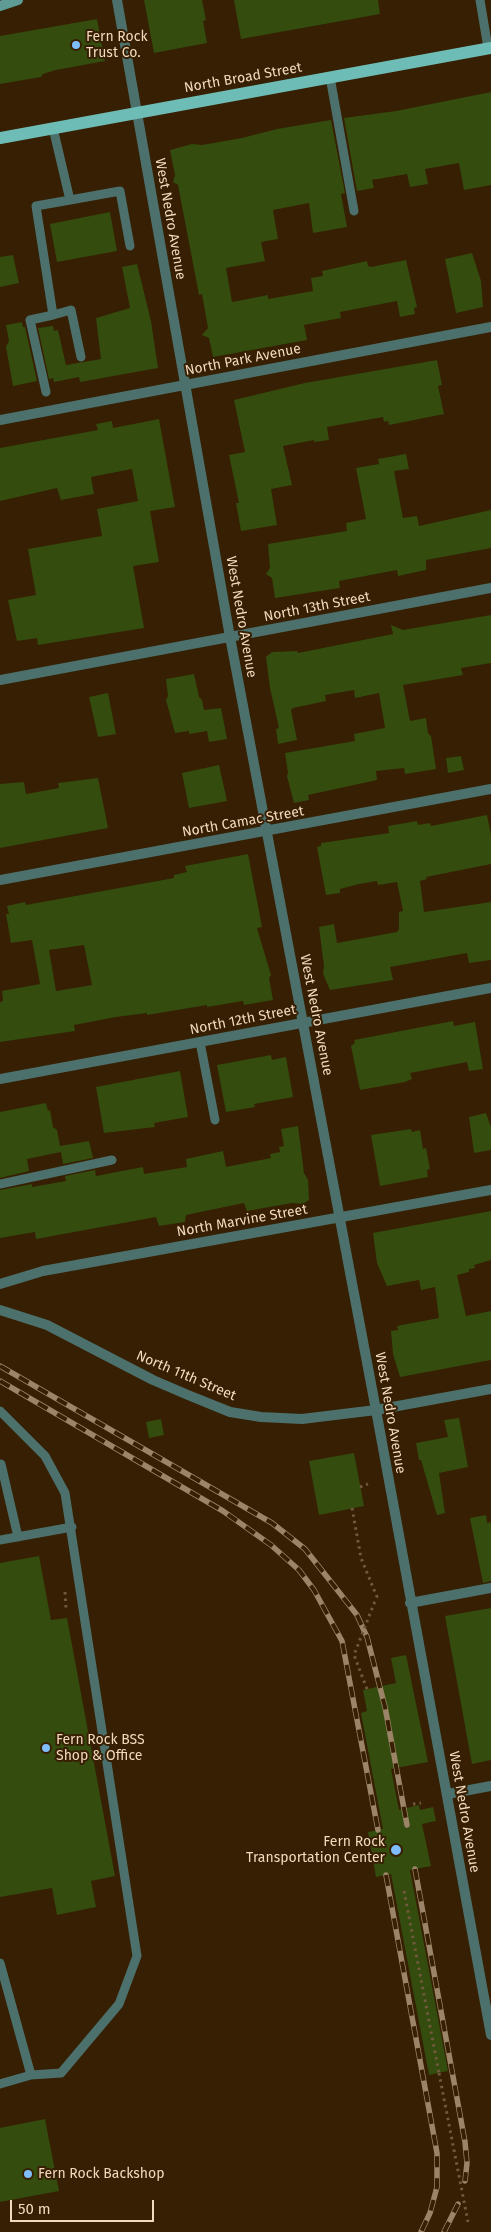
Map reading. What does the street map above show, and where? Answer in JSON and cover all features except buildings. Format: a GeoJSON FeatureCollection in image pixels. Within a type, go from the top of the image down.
{"type":"FeatureCollection","features":[{"type":"Feature","properties":{"kind":"main road","name":"North Broad Street"},"geometry":{"type":"LineString","coordinates":[[0,138],[489,48]]}},
{"type":"Feature","properties":{"kind":"street"},"geometry":{"type":"LineString","coordinates":[[0,6],[18,0]]}},
{"type":"Feature","properties":{"kind":"street","name":"West Nedro Avenue"},"geometry":{"type":"LineString","coordinates":[[116,0],[230,637],[304,1023],[410,1603],[487,1989],[491,2035]]}},
{"type":"Feature","properties":{"kind":"street","name":"North Park Avenue"},"geometry":{"type":"LineString","coordinates":[[0,420],[491,327]]}},
{"type":"Feature","properties":{"kind":"street","name":"North 13th Street"},"geometry":{"type":"LineString","coordinates":[[0,680],[491,588]]}},
{"type":"Feature","properties":{"kind":"street","name":"North Camac Street"},"geometry":{"type":"LineString","coordinates":[[0,880],[491,790]]}},
{"type":"Feature","properties":{"kind":"street","name":"North 12th Street"},"geometry":{"type":"LineString","coordinates":[[0,1079],[491,988]]}},
{"type":"Feature","properties":{"kind":"street","name":"North Marvine Street"},"geometry":{"type":"LineString","coordinates":[[0,1284],[43,1271],[491,1190]]}},
{"type":"Feature","properties":{"kind":"street","name":"North 11th Street"},"geometry":{"type":"LineString","coordinates":[[0,1310],[48,1325],[153,1380],[230,1412],[302,1419],[376,1410],[491,1389]]}},
{"type":"Feature","properties":{"kind":"street"},"geometry":{"type":"LineString","coordinates":[[410,1603],[491,1588]]}},
{"type":"Feature","properties":{"kind":"street"},"geometry":{"type":"LineString","coordinates":[[448,1794],[491,1786]]}},
{"type":"Feature","properties":{"kind":"lane"},"geometry":{"type":"LineString","coordinates":[[480,0],[489,48]]}},
{"type":"Feature","properties":{"kind":"lane"},"geometry":{"type":"LineString","coordinates":[[330,77],[354,211]]}},
{"type":"Feature","properties":{"kind":"lane"},"geometry":{"type":"LineString","coordinates":[[53,128],[70,200]]}},
{"type":"Feature","properties":{"kind":"lane"},"geometry":{"type":"LineString","coordinates":[[53,315],[36,206],[120,191],[130,246]]}},
{"type":"Feature","properties":{"kind":"lane"},"geometry":{"type":"LineString","coordinates":[[46,392],[30,320],[71,310],[81,357]]}},
{"type":"Feature","properties":{"kind":"lane"},"geometry":{"type":"LineString","coordinates":[[200,1042],[215,1120]]}},
{"type":"Feature","properties":{"kind":"lane"},"geometry":{"type":"LineString","coordinates":[[0,1184],[112,1160]]}},
{"type":"Feature","properties":{"kind":"lane"},"geometry":{"type":"LineString","coordinates":[[0,1411],[29,1438],[54,1469],[65,1493],[72,1527],[106,1767],[137,1956],[119,2004],[60,2073],[31,2075],[0,2084]]}},
{"type":"Feature","properties":{"kind":"lane"},"geometry":{"type":"LineString","coordinates":[[1,1464],[18,1537]]}},
{"type":"Feature","properties":{"kind":"lane"},"geometry":{"type":"LineString","coordinates":[[0,1540],[72,1527]]}},
{"type":"Feature","properties":{"kind":"lane"},"geometry":{"type":"LineString","coordinates":[[0,1963],[31,2075]]}},
{"type":"Feature","properties":{"kind":"path"},"geometry":{"type":"LineString","coordinates":[[360,1487],[368,1484]]}},
{"type":"Feature","properties":{"kind":"path"},"geometry":{"type":"LineString","coordinates":[[352,1508],[361,1558],[377,1597],[354,1656],[367,1689]]}},
{"type":"Feature","properties":{"kind":"path"},"geometry":{"type":"LineString","coordinates":[[64,1588],[66,1608]]}},
{"type":"Feature","properties":{"kind":"path"},"geometry":{"type":"LineString","coordinates":[[413,1804],[421,1803]]}},
{"type":"Feature","properties":{"kind":"path"},"geometry":{"type":"LineString","coordinates":[[348,1847],[370,1843]]}},
{"type":"Feature","properties":{"kind":"path"},"geometry":{"type":"LineString","coordinates":[[404,1890],[468,2222]]}},
{"type":"Feature","properties":{"kind":"railway"},"geometry":{"type":"LineString","coordinates":[[0,1366],[272,1523],[305,1549],[357,1615],[367,1637],[385,1707],[407,1825]]}},
{"type":"Feature","properties":{"kind":"railway"},"geometry":{"type":"LineString","coordinates":[[0,1381],[223,1511],[271,1545],[299,1570],[314,1590],[342,1641],[378,1830]]}},
{"type":"Feature","properties":{"kind":"railway"},"geometry":{"type":"LineString","coordinates":[[415,1869],[465,2142],[467,2163],[465,2181]]}},
{"type":"Feature","properties":{"kind":"railway"},"geometry":{"type":"LineString","coordinates":[[386,1875],[437,2153],[437,2187],[430,2213],[421,2232]]}},
{"type":"Feature","properties":{"kind":"railway"},"geometry":{"type":"LineString","coordinates":[[444,2232],[458,2204]]}},
{"type":"Feature","properties":{"kind":"place","name":"Fern Rock Trust Co."},"geometry":{"type":"Point","coordinates":[76,45]}},
{"type":"Feature","properties":{"kind":"place","name":"Fern Rock BSS Shop & Office"},"geometry":{"type":"Point","coordinates":[46,1748]}},
{"type":"Feature","properties":{"kind":"place","name":"Fern Rock Transportation Center"},"geometry":{"type":"Point","coordinates":[396,1850]}},
{"type":"Feature","properties":{"kind":"place","name":"Fern Rock Backshop"},"geometry":{"type":"Point","coordinates":[28,2174]}}]}
